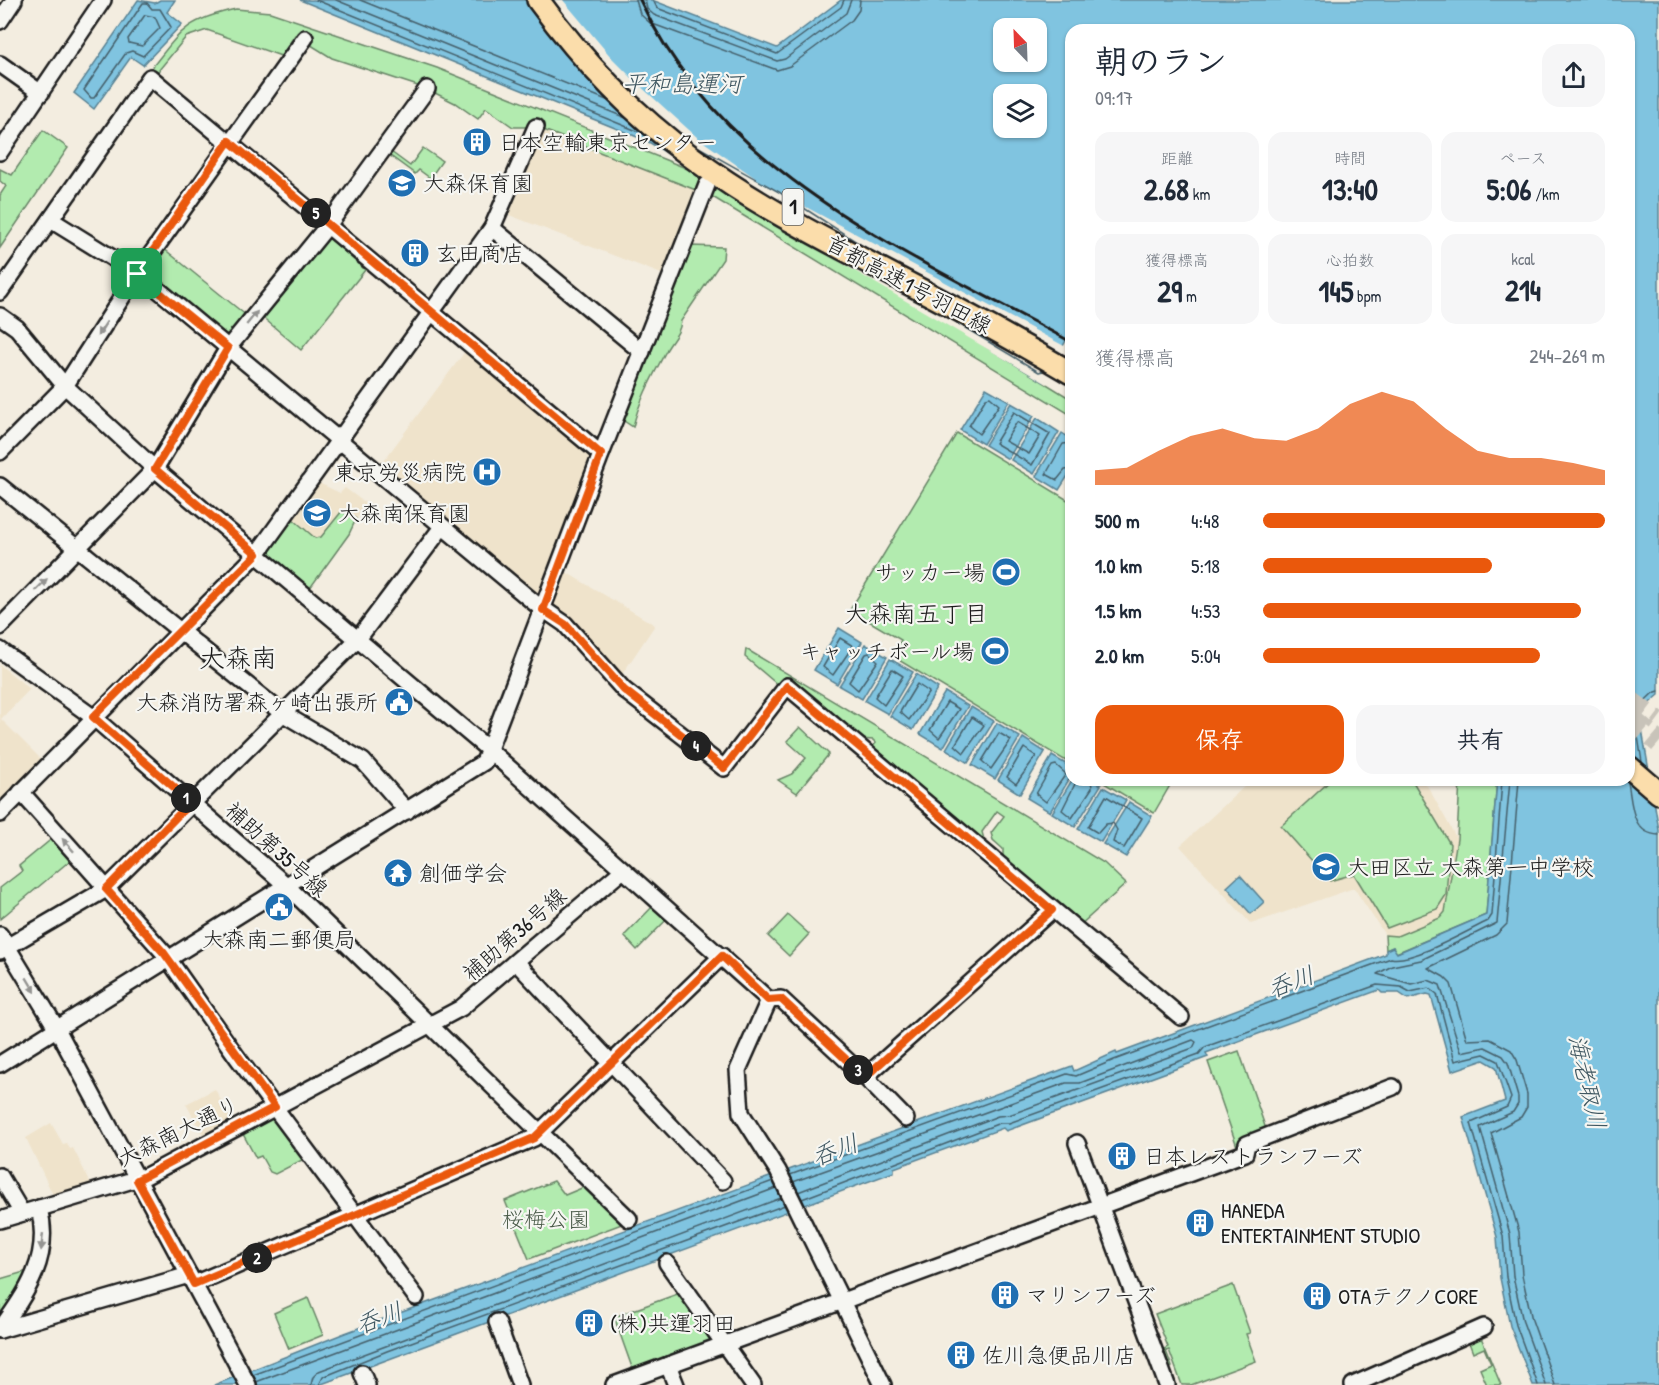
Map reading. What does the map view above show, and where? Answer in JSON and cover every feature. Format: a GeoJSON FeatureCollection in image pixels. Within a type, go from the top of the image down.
{"type":"FeatureCollection","features":[{"type":"Feature","properties":{"kind":"highway","name":"首都高速1号羽田線"},"geometry":{"type":"LineString","coordinates":[[538,0],[600,74],[661,133],[728,183],[822,239],[984,323],[1065,370]]}},
{"type":"Feature","properties":{"kind":"highway","name":"首都高速1号羽田線"},"geometry":{"type":"LineString","coordinates":[[555,0],[586,38],[640,95],[678,128],[737,173],[831,229],[990,312],[1065,356]]}},
{"type":"Feature","properties":{"kind":"highway"},"geometry":{"type":"LineString","coordinates":[[822,239],[1065,386]]}},
{"type":"Feature","properties":{"kind":"highway"},"geometry":{"type":"LineString","coordinates":[[1635,772],[1659,793]]}},
{"type":"Feature","properties":{"kind":"street"},"geometry":{"type":"LineString","coordinates":[[0,21],[14,0]]}},
{"type":"Feature","properties":{"kind":"street"},"geometry":{"type":"LineString","coordinates":[[0,152],[103,0]]}},
{"type":"Feature","properties":{"kind":"street"},"geometry":{"type":"LineString","coordinates":[[0,452],[64,386],[137,274],[229,141],[305,38]]}},
{"type":"Feature","properties":{"kind":"street"},"geometry":{"type":"LineString","coordinates":[[0,64],[41,93]]}},
{"type":"Feature","properties":{"kind":"street"},"geometry":{"type":"LineString","coordinates":[[0,292],[150,77],[601,454]]}},
{"type":"Feature","properties":{"kind":"street"},"geometry":{"type":"LineString","coordinates":[[0,627],[155,469],[228,348],[328,224],[427,89]]}},
{"type":"Feature","properties":{"kind":"street"},"geometry":{"type":"LineString","coordinates":[[0,814],[93,717],[257,554],[492,228],[536,127]]}},
{"type":"Feature","properties":{"kind":"street"},"geometry":{"type":"LineString","coordinates":[[0,1064],[484,762],[601,454],[707,185]]}},
{"type":"Feature","properties":{"kind":"street"},"geometry":{"type":"LineString","coordinates":[[51,220],[137,274],[228,348],[543,610],[565,624],[624,690],[724,768],[787,686],[1181,1017]]}},
{"type":"Feature","properties":{"kind":"street"},"geometry":{"type":"LineString","coordinates":[[492,228],[642,352]]}},
{"type":"Feature","properties":{"kind":"street"},"geometry":{"type":"LineString","coordinates":[[0,316],[17,328],[64,386],[155,469],[489,750],[722,956],[768,1000],[781,999],[865,1077],[906,1119]]}},
{"type":"Feature","properties":{"kind":"street"},"geometry":{"type":"LineString","coordinates":[[0,486],[282,713],[363,761],[406,811]]}},
{"type":"Feature","properties":{"kind":"street"},"geometry":{"type":"LineString","coordinates":[[244,1378],[57,1029],[2,944],[106,889],[191,802],[358,639],[442,526]]}},
{"type":"Feature","properties":{"kind":"street","name":"補助第35号線"},"geometry":{"type":"LineString","coordinates":[[0,650],[93,717],[287,886],[629,1219]]}},
{"type":"Feature","properties":{"kind":"street"},"geometry":{"type":"LineString","coordinates":[[21,792],[168,959],[416,1297]]}},
{"type":"Feature","properties":{"kind":"street","name":"補助第36号線"},"geometry":{"type":"LineString","coordinates":[[429,1024],[461,1008],[623,870]]}},
{"type":"Feature","properties":{"kind":"street"},"geometry":{"type":"LineString","coordinates":[[865,1077],[1052,910]]}},
{"type":"Feature","properties":{"kind":"street"},"geometry":{"type":"LineString","coordinates":[[0,1330],[191,1279],[355,1215],[526,1142],[542,1132],[722,956]]}},
{"type":"Feature","properties":{"kind":"street"},"geometry":{"type":"LineString","coordinates":[[516,962],[723,1181]]}},
{"type":"Feature","properties":{"kind":"street"},"geometry":{"type":"LineString","coordinates":[[768,1000],[737,1074],[741,1113],[778,1171],[883,1385]]}},
{"type":"Feature","properties":{"kind":"street","name":"大森南大通り"},"geometry":{"type":"LineString","coordinates":[[0,1220],[137,1180],[429,1024]]}},
{"type":"Feature","properties":{"kind":"street"},"geometry":{"type":"LineString","coordinates":[[614,1385],[1245,1153],[1247,1143],[1393,1087]]}},
{"type":"Feature","properties":{"kind":"street"},"geometry":{"type":"LineString","coordinates":[[1077,1143],[1167,1385]]}},
{"type":"Feature","properties":{"kind":"street"},"geometry":{"type":"LineString","coordinates":[[0,1176],[22,1213]]}},
{"type":"Feature","properties":{"kind":"street"},"geometry":{"type":"LineString","coordinates":[[0,1330],[24,1296],[39,1266],[43,1230],[39,1209]]}},
{"type":"Feature","properties":{"kind":"street"},"geometry":{"type":"LineString","coordinates":[[667,1263],[753,1385]]}},
{"type":"Feature","properties":{"kind":"street"},"geometry":{"type":"LineString","coordinates":[[497,1322],[520,1385]]}},
{"type":"Feature","properties":{"kind":"street"},"geometry":{"type":"LineString","coordinates":[[1353,1385],[1484,1327]]}},
{"type":"Feature","properties":{"kind":"street"},"geometry":{"type":"LineString","coordinates":[[668,1365],[676,1385]]}},
{"type":"Feature","properties":{"kind":"shaded area"},"geometry":{"type":"Polygon","coordinates":[[[542,129],[699,191],[664,275],[504,213],[542,129]]]}},
{"type":"Feature","properties":{"kind":"shaded area","name":"東京労災病院"},"geometry":{"type":"Polygon","coordinates":[[[466,350],[592,453],[593,463],[536,598],[379,467],[466,350]]]}},
{"type":"Feature","properties":{"kind":"shaded area","name":"大森南保育園"},"geometry":{"type":"Polygon","coordinates":[[[319,483],[340,493],[345,488],[368,505],[356,519],[342,510],[321,537],[315,538],[291,519],[319,483]]]}},
{"type":"Feature","properties":{"kind":"shaded area"},"geometry":{"type":"Polygon","coordinates":[[[564,571],[655,625],[621,676],[617,676],[548,610],[564,571]]]}},
{"type":"Feature","properties":{"kind":"shaded area"},"geometry":{"type":"Polygon","coordinates":[[[0,665],[30,689],[1,719],[43,761],[0,804],[0,665]]]}},
{"type":"Feature","properties":{"kind":"shaded area","name":"大田区立 大森第一中学校"},"geometry":{"type":"Polygon","coordinates":[[[1245,786],[1427,786],[1457,839],[1445,912],[1440,918],[1397,936],[1385,935],[1354,888],[1251,924],[1180,846],[1245,786]]]}},
{"type":"Feature","properties":{"kind":"shaded area"},"geometry":{"type":"Polygon","coordinates":[[[215,1089],[231,1120],[203,1135],[186,1104],[215,1089]]]}},
{"type":"Feature","properties":{"kind":"shaded area"},"geometry":{"type":"Polygon","coordinates":[[[51,1123],[63,1144],[67,1143],[70,1149],[73,1148],[91,1184],[53,1195],[26,1138],[51,1123]]]}},
{"type":"Feature","properties":{"kind":"green space"},"geometry":{"type":"Polygon","coordinates":[[[236,9],[270,12],[437,68],[713,179],[1065,395],[1065,411],[711,196],[536,127],[513,127],[486,108],[478,119],[455,103],[427,89],[332,58],[295,35],[281,56],[207,30],[186,37],[155,75],[150,70],[177,36],[195,23],[236,9]]]}},
{"type":"Feature","properties":{"kind":"green space"},"geometry":{"type":"Polygon","coordinates":[[[43,130],[68,148],[0,248],[0,195],[6,186],[0,181],[0,169],[12,175],[43,130]]]}},
{"type":"Feature","properties":{"kind":"green space"},"geometry":{"type":"Polygon","coordinates":[[[423,148],[442,161],[430,178],[419,170],[415,174],[385,152],[387,149],[410,166],[423,148]]]}},
{"type":"Feature","properties":{"kind":"green space"},"geometry":{"type":"Polygon","coordinates":[[[326,235],[365,270],[301,350],[260,315],[326,235]]]}},
{"type":"Feature","properties":{"kind":"green space"},"geometry":{"type":"Polygon","coordinates":[[[690,246],[724,247],[723,259],[681,321],[678,332],[647,387],[633,427],[624,421],[690,246]]]}},
{"type":"Feature","properties":{"kind":"green space"},"geometry":{"type":"Polygon","coordinates":[[[163,248],[247,316],[227,341],[147,271],[163,248]]]}},
{"type":"Feature","properties":{"kind":"green space"},"geometry":{"type":"Polygon","coordinates":[[[957,433],[1065,498],[1065,760],[892,656],[901,640],[850,610],[957,433]]]}},
{"type":"Feature","properties":{"kind":"green space"},"geometry":{"type":"Polygon","coordinates":[[[342,511],[356,519],[349,534],[305,595],[257,554],[286,513],[315,538],[321,537],[342,511]]]}},
{"type":"Feature","properties":{"kind":"green space"},"geometry":{"type":"Polygon","coordinates":[[[746,649],[1104,863],[1126,884],[1079,926],[1000,859],[1003,849],[993,840],[991,833],[1004,816],[997,811],[982,832],[986,847],[869,751],[876,743],[873,740],[860,739],[779,686],[745,657],[746,649]]]}},
{"type":"Feature","properties":{"kind":"green space"},"geometry":{"type":"Polygon","coordinates":[[[800,727],[829,754],[797,793],[778,780],[792,774],[806,758],[787,741],[800,727]]]}},
{"type":"Feature","properties":{"kind":"green space"},"geometry":{"type":"Polygon","coordinates":[[[1109,786],[1170,786],[1154,813],[1109,786]]]}},
{"type":"Feature","properties":{"kind":"green space"},"geometry":{"type":"Polygon","coordinates":[[[1324,786],[1416,786],[1450,844],[1446,895],[1437,909],[1387,928],[1354,874],[1330,881],[1281,826],[1324,786]]]}},
{"type":"Feature","properties":{"kind":"green space"},"geometry":{"type":"Polygon","coordinates":[[[1460,786],[1497,786],[1486,915],[1396,953],[1393,947],[1386,950],[1385,935],[1397,936],[1440,918],[1445,912],[1457,839],[1460,786]]]}},
{"type":"Feature","properties":{"kind":"green space"},"geometry":{"type":"Polygon","coordinates":[[[54,837],[73,858],[0,919],[0,888],[22,871],[19,866],[54,837]]]}},
{"type":"Feature","properties":{"kind":"green space"},"geometry":{"type":"Polygon","coordinates":[[[655,904],[669,917],[637,950],[624,936],[655,904]]]}},
{"type":"Feature","properties":{"kind":"green space"},"geometry":{"type":"Polygon","coordinates":[[[788,915],[809,934],[789,956],[768,936],[788,915]]]}},
{"type":"Feature","properties":{"kind":"green space"},"geometry":{"type":"Polygon","coordinates":[[[1239,1051],[1268,1135],[1240,1155],[1208,1062],[1239,1051]]]}},
{"type":"Feature","properties":{"kind":"green space"},"geometry":{"type":"Polygon","coordinates":[[[276,1116],[304,1159],[275,1174],[270,1172],[261,1156],[256,1158],[243,1134],[276,1116]]]}},
{"type":"Feature","properties":{"kind":"green space","name":"桜梅公園"},"geometry":{"type":"Polygon","coordinates":[[[554,1181],[565,1195],[589,1185],[627,1222],[529,1259],[505,1201],[554,1181]]]}},
{"type":"Feature","properties":{"kind":"green space"},"geometry":{"type":"Polygon","coordinates":[[[31,1270],[0,1320],[0,1279],[31,1270]]]}},
{"type":"Feature","properties":{"kind":"green space"},"geometry":{"type":"Polygon","coordinates":[[[1233,1285],[1250,1333],[1246,1334],[1256,1361],[1191,1385],[1182,1385],[1169,1350],[1166,1351],[1172,1367],[1169,1369],[1162,1350],[1168,1347],[1155,1314],[1233,1285]]]}},
{"type":"Feature","properties":{"kind":"green space"},"geometry":{"type":"Polygon","coordinates":[[[683,1292],[713,1335],[710,1345],[634,1373],[614,1317],[683,1292]]]}},
{"type":"Feature","properties":{"kind":"green space"},"geometry":{"type":"Polygon","coordinates":[[[308,1298],[323,1335],[289,1349],[274,1313],[308,1298]]]}},
{"type":"Feature","properties":{"kind":"green space"},"geometry":{"type":"Polygon","coordinates":[[[1480,1335],[1501,1385],[1487,1385],[1480,1369],[1491,1364],[1484,1348],[1473,1353],[1468,1340],[1480,1335]]]}},
{"type":"Feature","properties":{"kind":"water"},"geometry":{"type":"Polygon","coordinates":[[[138,0],[155,3],[160,0],[175,0],[167,12],[182,24],[143,65],[131,57],[94,109],[74,93],[138,0]]]}},
{"type":"Feature","properties":{"kind":"water"},"geometry":{"type":"Polygon","coordinates":[[[300,0],[652,0],[777,48],[841,0],[1659,0],[1659,695],[1639,712],[1659,830],[1659,1385],[1533,1385],[1510,1326],[1500,1278],[1497,1237],[1463,1117],[1505,1101],[1496,1067],[1484,1060],[1452,1071],[1431,995],[1408,999],[1399,993],[1382,993],[1379,990],[1206,1053],[1208,1057],[1006,1131],[1003,1128],[894,1168],[894,1172],[319,1385],[214,1385],[345,1333],[1072,1066],[1074,1071],[1116,1052],[1117,1054],[1386,954],[1386,950],[1393,947],[1397,953],[1486,915],[1497,786],[1635,786],[1635,24],[1065,24],[1065,342],[1044,382],[647,141],[300,0]]]}},
{"type":"Feature","properties":{"kind":"water"},"geometry":{"type":"Polygon","coordinates":[[[986,388],[1009,401],[983,444],[960,430],[986,388]]]}},
{"type":"Feature","properties":{"kind":"water"},"geometry":{"type":"Polygon","coordinates":[[[1011,403],[1034,416],[1008,459],[985,445],[1011,403]]]}},
{"type":"Feature","properties":{"kind":"water"},"geometry":{"type":"Polygon","coordinates":[[[1037,418],[1059,432],[1034,474],[1011,460],[1037,418]]]}},
{"type":"Feature","properties":{"kind":"water"},"geometry":{"type":"Polygon","coordinates":[[[1062,433],[1065,435],[1065,480],[1059,490],[1036,476],[1062,433]]]}},
{"type":"Feature","properties":{"kind":"water"},"geometry":{"type":"Polygon","coordinates":[[[839,628],[862,642],[837,684],[814,670],[839,628]]]}},
{"type":"Feature","properties":{"kind":"water"},"geometry":{"type":"Polygon","coordinates":[[[865,644],[887,657],[862,699],[839,686],[865,644]]]}},
{"type":"Feature","properties":{"kind":"water"},"geometry":{"type":"Polygon","coordinates":[[[890,659],[913,672],[888,714],[865,701],[890,659]]]}},
{"type":"Feature","properties":{"kind":"water"},"geometry":{"type":"Polygon","coordinates":[[[916,674],[938,688],[913,730],[890,716],[916,674]]]}},
{"type":"Feature","properties":{"kind":"water"},"geometry":{"type":"Polygon","coordinates":[[[945,692],[968,706],[943,748],[920,734],[945,692]]]}},
{"type":"Feature","properties":{"kind":"water"},"geometry":{"type":"Polygon","coordinates":[[[971,707],[994,721],[968,763],[946,749],[971,707]]]}},
{"type":"Feature","properties":{"kind":"water"},"geometry":{"type":"Polygon","coordinates":[[[997,723],[1020,737],[995,779],[972,765],[997,723]]]}},
{"type":"Feature","properties":{"kind":"water"},"geometry":{"type":"Polygon","coordinates":[[[1023,738],[1045,752],[1020,794],[998,780],[1023,738]]]}},
{"type":"Feature","properties":{"kind":"water"},"geometry":{"type":"Polygon","coordinates":[[[1052,756],[1065,764],[1065,786],[1050,812],[1027,798],[1052,756]]]}},
{"type":"Feature","properties":{"kind":"water"},"geometry":{"type":"Polygon","coordinates":[[[1068,786],[1100,786],[1075,827],[1052,813],[1068,786]]]}},
{"type":"Feature","properties":{"kind":"water"},"geometry":{"type":"Polygon","coordinates":[[[1103,787],[1126,800],[1101,842],[1078,829],[1103,787]]]}},
{"type":"Feature","properties":{"kind":"water"},"geometry":{"type":"Polygon","coordinates":[[[1129,802],[1152,816],[1126,857],[1103,844],[1129,802]]]}},
{"type":"Feature","properties":{"kind":"water"},"geometry":{"type":"Polygon","coordinates":[[[1240,875],[1264,902],[1251,914],[1227,887],[1240,875]]]}},
{"type":"Feature","properties":{"kind":"pier"},"geometry":{"type":"Polygon","coordinates":[[[526,0],[563,0],[611,57],[638,84],[698,138],[767,186],[1065,346],[1047,384],[848,267],[766,214],[576,63],[526,0]]]}},
{"type":"Feature","properties":{"kind":"tunnel"},"geometry":{"type":"LineString","coordinates":[[1635,704],[1657,721]]}},
{"type":"Feature","properties":{"kind":"tunnel"},"geometry":{"type":"LineString","coordinates":[[1635,722],[1659,743]]}},
{"type":"Feature","properties":{"kind":"railway"},"geometry":{"type":"LineString","coordinates":[[640,0],[676,62],[720,116],[770,163],[826,204],[886,241],[1065,339]]}},
{"type":"Feature","properties":{"kind":"place","name":"日本空輸東京センター"},"geometry":{"type":"Point","coordinates":[477,142]}},
{"type":"Feature","properties":{"kind":"place","name":"大森保育園"},"geometry":{"type":"Point","coordinates":[402,183]}},
{"type":"Feature","properties":{"kind":"place","name":"玄田商店"},"geometry":{"type":"Point","coordinates":[415,253]}},
{"type":"Feature","properties":{"kind":"place","name":"東京労災病院"},"geometry":{"type":"Point","coordinates":[487,472]}},
{"type":"Feature","properties":{"kind":"place","name":"大森南保育園"},"geometry":{"type":"Point","coordinates":[317,513]}},
{"type":"Feature","properties":{"kind":"place","name":"サッカー場"},"geometry":{"type":"Point","coordinates":[1006,572]}},
{"type":"Feature","properties":{"kind":"place","name":"キャッチボール場"},"geometry":{"type":"Point","coordinates":[995,651]}},
{"type":"Feature","properties":{"kind":"place","name":"大森消防署森ヶ崎出張所"},"geometry":{"type":"Point","coordinates":[399,702]}},
{"type":"Feature","properties":{"kind":"place","name":"大田区立 大森第一中学校"},"geometry":{"type":"Point","coordinates":[1326,867]}},
{"type":"Feature","properties":{"kind":"place","name":"創価学会"},"geometry":{"type":"Point","coordinates":[398,873]}},
{"type":"Feature","properties":{"kind":"place","name":"大森南二郵便局"},"geometry":{"type":"Point","coordinates":[279,907]}},
{"type":"Feature","properties":{"kind":"place","name":"日本レストランフーズ"},"geometry":{"type":"Point","coordinates":[1122,1156]}},
{"type":"Feature","properties":{"kind":"place","name":"HANEDA ENTERTAINMENT STUDIO"},"geometry":{"type":"Point","coordinates":[1200,1223]}},
{"type":"Feature","properties":{"kind":"place","name":"マリンフーズ"},"geometry":{"type":"Point","coordinates":[1005,1295]}},
{"type":"Feature","properties":{"kind":"place","name":"OTAテクノCORE"},"geometry":{"type":"Point","coordinates":[1317,1296]}},
{"type":"Feature","properties":{"kind":"place","name":"(株)共運羽田"},"geometry":{"type":"Point","coordinates":[589,1323]}},
{"type":"Feature","properties":{"kind":"place","name":"佐川急便品川店"},"geometry":{"type":"Point","coordinates":[961,1355]}},
{"type":"Feature","properties":{"kind":"district","name":"大森南五丁目"},"geometry":{"type":"Point","coordinates":[916,614]}},
{"type":"Feature","properties":{"kind":"district","name":"大森南"},"geometry":{"type":"Point","coordinates":[238,658]}},
{"type":"Feature","properties":{"kind":"route"},"geometry":{"type":"LineString","coordinates":[[229,141],[601,454],[543,610],[565,624],[624,690],[724,768],[787,686],[1052,910],[865,1077],[781,999],[768,1000],[722,956],[534,1138],[194,1284],[137,1180],[275,1107],[164,953],[106,889],[191,802],[93,717],[257,554],[155,469],[228,348],[137,274],[229,141]]}},
{"type":"Feature","properties":{"kind":"water label","name":"平和島運河"},"geometry":{"type":"Point","coordinates":[682,84]}},
{"type":"Feature","properties":{"kind":"water label","name":"呑川"},"geometry":{"type":"Point","coordinates":[1291,982]}},
{"type":"Feature","properties":{"kind":"water label","name":"海老取川"},"geometry":{"type":"Point","coordinates":[1587,1082]}},
{"type":"Feature","properties":{"kind":"water label","name":"呑川"},"geometry":{"type":"Point","coordinates":[835,1150]}},
{"type":"Feature","properties":{"kind":"water label","name":"呑川"},"geometry":{"type":"Point","coordinates":[379,1318]}}]}
